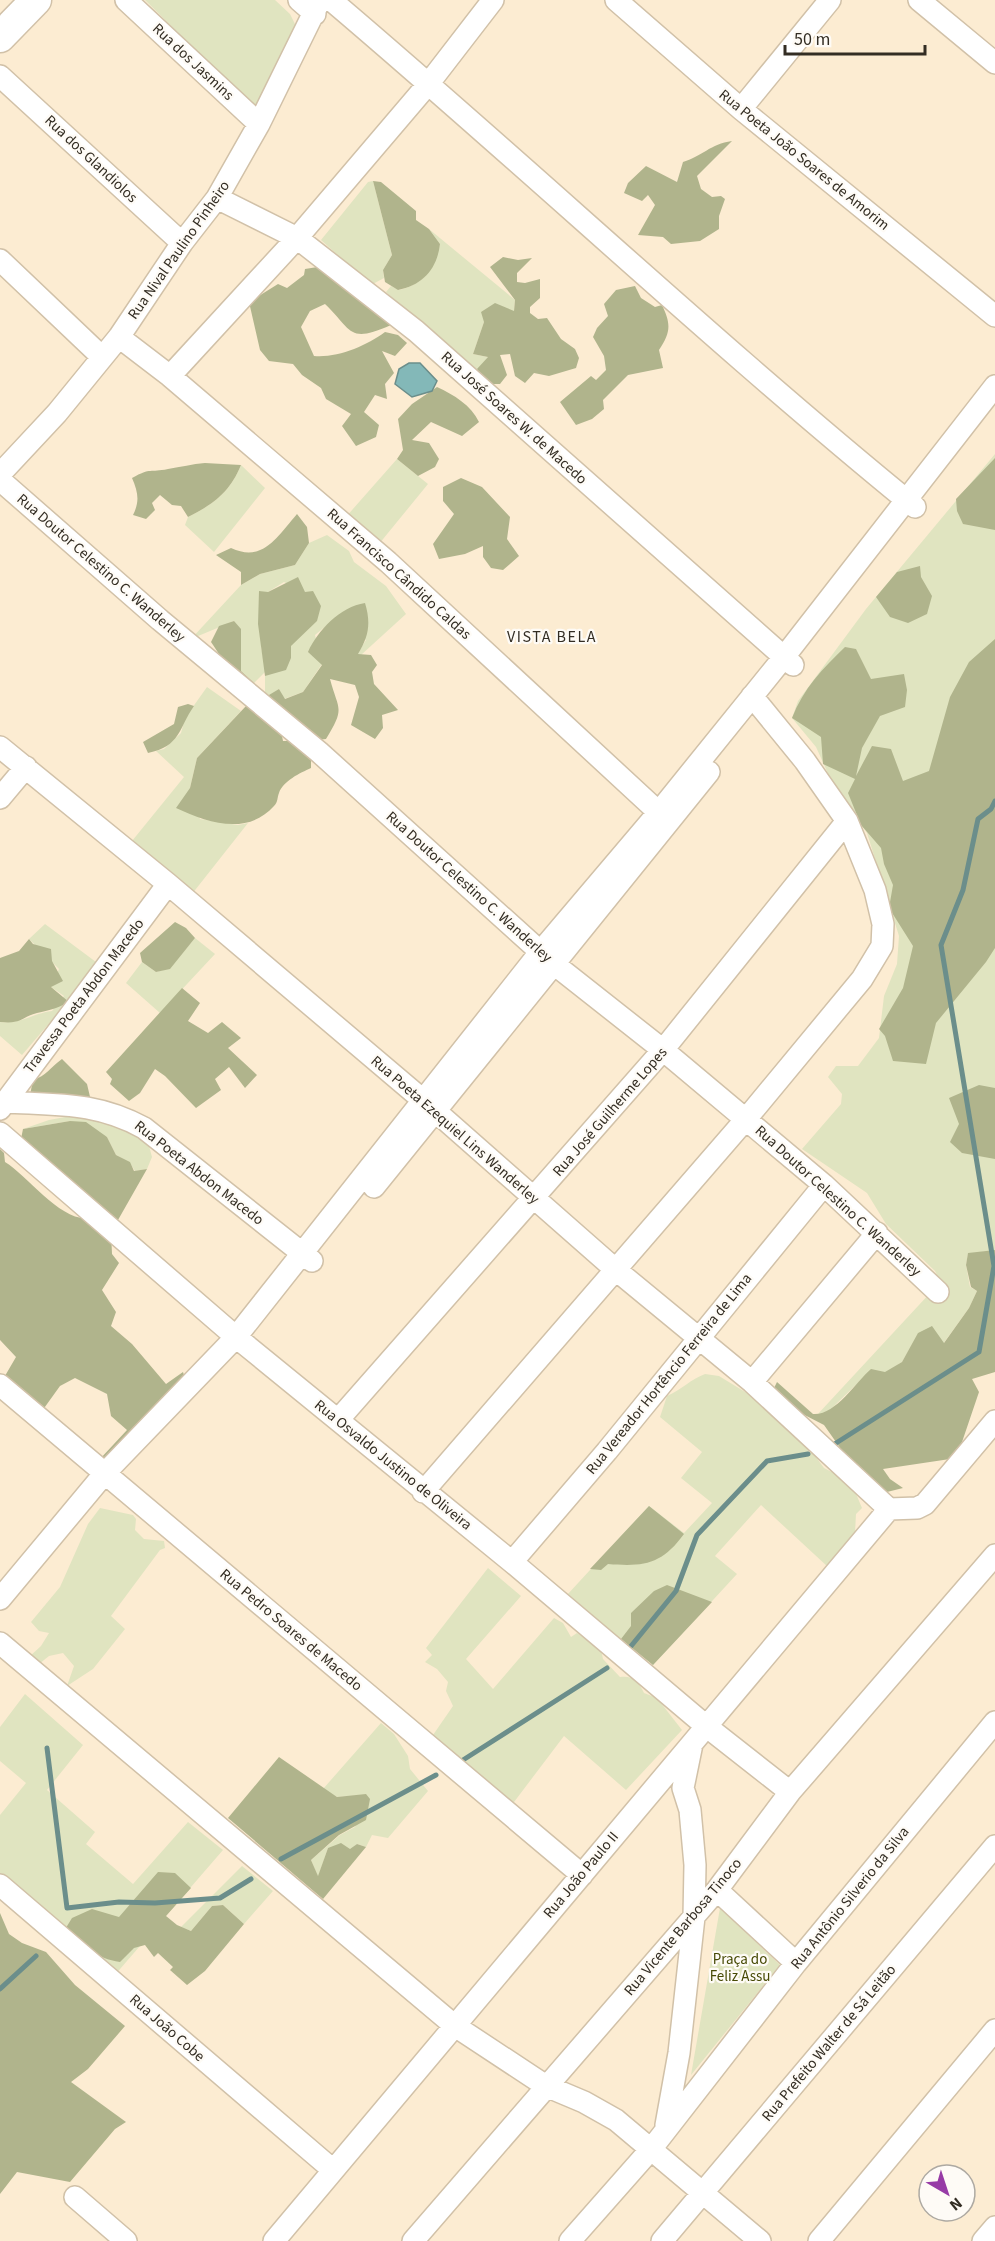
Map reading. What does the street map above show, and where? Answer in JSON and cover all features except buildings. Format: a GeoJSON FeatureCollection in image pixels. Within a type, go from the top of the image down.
{"type":"FeatureCollection","features":[{"type":"Feature","properties":{"kind":"main road"},"geometry":{"type":"LineString","coordinates":[[1,33],[36,0]]}},
{"type":"Feature","properties":{"kind":"street","name":"Rua dos Jasmins"},"geometry":{"type":"LineString","coordinates":[[126,0],[259,124]]}},
{"type":"Feature","properties":{"kind":"street"},"geometry":{"type":"LineString","coordinates":[[331,0],[429,84],[668,299],[911,504]]}},
{"type":"Feature","properties":{"kind":"street"},"geometry":{"type":"LineString","coordinates":[[170,375],[297,238],[429,84],[493,0]]}},
{"type":"Feature","properties":{"kind":"street","name":"Rua Poeta João Soares de Amorim"},"geometry":{"type":"LineString","coordinates":[[616,0],[741,109],[995,316]]}},
{"type":"Feature","properties":{"kind":"street"},"geometry":{"type":"LineString","coordinates":[[741,109],[830,0]]}},
{"type":"Feature","properties":{"kind":"street"},"geometry":{"type":"LineString","coordinates":[[919,0],[995,63]]}},
{"type":"Feature","properties":{"kind":"street","name":"Rua Nival Paulino Pinheiro"},"geometry":{"type":"LineString","coordinates":[[2,470],[119,337],[182,243],[217,198],[259,124],[311,5]]}},
{"type":"Feature","properties":{"kind":"street","name":"Rua dos Glandiolos"},"geometry":{"type":"LineString","coordinates":[[0,76],[182,243]]}},
{"type":"Feature","properties":{"kind":"street","name":"Rua José Soares W. de Macedo"},"geometry":{"type":"LineString","coordinates":[[217,198],[297,238],[416,331],[788,661]]}},
{"type":"Feature","properties":{"kind":"street"},"geometry":{"type":"LineString","coordinates":[[0,260],[102,357]]}},
{"type":"Feature","properties":{"kind":"street","name":"Rua Francisco Cândido Caldas"},"geometry":{"type":"LineString","coordinates":[[119,337],[170,375],[388,562],[664,818]]}},
{"type":"Feature","properties":{"kind":"street"},"geometry":{"type":"LineString","coordinates":[[911,504],[995,386]]}},
{"type":"Feature","properties":{"kind":"street"},"geometry":{"type":"LineString","coordinates":[[0,1599],[110,1477],[240,1341],[430,1107],[547,957],[664,818],[911,504],[995,404]]}},
{"type":"Feature","properties":{"kind":"street","name":"Rua Doutor Celestino C. Wanderley"},"geometry":{"type":"LineString","coordinates":[[2,470],[160,620],[319,752],[547,957],[663,1050],[824,1185],[938,1292]]}},
{"type":"Feature","properties":{"kind":"street"},"geometry":{"type":"LineString","coordinates":[[423,1492],[746,1119],[862,979],[882,946],[883,924],[875,890],[847,821],[757,700]]}},
{"type":"Feature","properties":{"kind":"street","name":"Rua Poeta Ezequiel Lins Wanderley"},"geometry":{"type":"LineString","coordinates":[[0,747],[168,884],[430,1107],[616,1270],[752,1382],[899,1509]]}},
{"type":"Feature","properties":{"kind":"street"},"geometry":{"type":"LineString","coordinates":[[0,798],[26,767]]}},
{"type":"Feature","properties":{"kind":"street","name":"Rua José Guilherme Lopes"},"geometry":{"type":"LineString","coordinates":[[338,1420],[535,1199],[663,1050],[847,821]]}},
{"type":"Feature","properties":{"kind":"street","name":"Travessa Poeta Abdon Macedo"},"geometry":{"type":"LineString","coordinates":[[3,1106],[168,884]]}},
{"type":"Feature","properties":{"kind":"street","name":"Rua Poeta Abdon Macedo"},"geometry":{"type":"LineString","coordinates":[[3,1106],[96,1108],[121,1115],[144,1128],[307,1257]]}},
{"type":"Feature","properties":{"kind":"street","name":"Rua Osvaldo Justino de Oliveira"},"geometry":{"type":"LineString","coordinates":[[0,1133],[240,1341],[512,1562],[700,1733],[790,1792]]}},
{"type":"Feature","properties":{"kind":"street","name":"Rua Vereador Hortêncio Ferreira de Lima"},"geometry":{"type":"LineString","coordinates":[[512,1562],[607,1451],[697,1337],[824,1185]]}},
{"type":"Feature","properties":{"kind":"street"},"geometry":{"type":"LineString","coordinates":[[752,1382],[877,1233]]}},
{"type":"Feature","properties":{"kind":"street","name":"Rua Pedro Soares de Macedo"},"geometry":{"type":"LineString","coordinates":[[0,1385],[582,1875]]}},
{"type":"Feature","properties":{"kind":"street"},"geometry":{"type":"LineString","coordinates":[[899,1509],[926,1504],[995,1421]]}},
{"type":"Feature","properties":{"kind":"street"},"geometry":{"type":"LineString","coordinates":[[0,1617],[110,1477]]}},
{"type":"Feature","properties":{"kind":"street","name":"Rua João Paulo II"},"geometry":{"type":"LineString","coordinates":[[273,2241],[700,1733],[899,1509]]}},
{"type":"Feature","properties":{"kind":"street","name":"Rua Vicente Barbosa Tinoco"},"geometry":{"type":"LineString","coordinates":[[413,2241],[717,1890],[790,1792],[995,1555]]}},
{"type":"Feature","properties":{"kind":"street"},"geometry":{"type":"LineString","coordinates":[[0,1643],[454,2026],[546,2086],[584,2102],[616,2120],[760,2241]]}},
{"type":"Feature","properties":{"kind":"street","name":"Rua Antônio Silverio da Silva"},"geometry":{"type":"LineString","coordinates":[[570,2241],[652,2148],[796,1963],[995,1722]]}},
{"type":"Feature","properties":{"kind":"street"},"geometry":{"type":"LineString","coordinates":[[665,2129],[679,2053],[694,1917],[695,1865],[690,1810],[683,1788],[700,1733]]}},
{"type":"Feature","properties":{"kind":"street","name":"Rua Prefeito Walter de Sá Leitão"},"geometry":{"type":"LineString","coordinates":[[662,2241],[995,1846]]}},
{"type":"Feature","properties":{"kind":"street","name":"Rua João Cobe"},"geometry":{"type":"LineString","coordinates":[[0,1885],[333,2170]]}},
{"type":"Feature","properties":{"kind":"street"},"geometry":{"type":"LineString","coordinates":[[717,1890],[796,1963]]}},
{"type":"Feature","properties":{"kind":"street"},"geometry":{"type":"LineString","coordinates":[[819,2241],[995,2030]]}},
{"type":"Feature","properties":{"kind":"street"},"geometry":{"type":"LineString","coordinates":[[75,2197],[126,2241]]}},
{"type":"Feature","properties":{"kind":"street"},"geometry":{"type":"LineString","coordinates":[[983,2241],[995,2227]]}},
{"type":"Feature","properties":{"kind":"green space"},"geometry":{"type":"Polygon","coordinates":[[[145,0],[275,0],[290,14],[297,28],[254,108],[145,0]]]}},
{"type":"Feature","properties":{"kind":"green space"},"geometry":{"type":"Polygon","coordinates":[[[732,141],[697,176],[701,189],[712,197],[721,196],[725,199],[719,216],[719,229],[700,241],[671,244],[663,237],[638,235],[655,205],[648,195],[642,201],[624,193],[628,183],[646,166],[677,182],[683,162],[718,145],[732,141]]]}},
{"type":"Feature","properties":{"kind":"green space"},"geometry":{"type":"Polygon","coordinates":[[[373,181],[392,255],[383,270],[384,278],[371,285],[321,240],[368,182],[373,181]]]}},
{"type":"Feature","properties":{"kind":"green space"},"geometry":{"type":"Polygon","coordinates":[[[373,181],[381,182],[416,211],[416,220],[429,229],[440,244],[432,268],[421,280],[407,288],[398,290],[385,282],[383,270],[392,255],[373,181]]]}},
{"type":"Feature","properties":{"kind":"green space"},"geometry":{"type":"Polygon","coordinates":[[[429,229],[515,300],[514,311],[484,322],[473,354],[488,357],[480,378],[386,292],[391,286],[399,290],[416,284],[427,274],[440,244],[429,229]]]}},
{"type":"Feature","properties":{"kind":"green space"},"geometry":{"type":"Polygon","coordinates":[[[503,257],[518,260],[532,258],[517,273],[517,282],[525,283],[540,279],[540,298],[530,307],[530,313],[538,319],[547,318],[561,339],[575,349],[579,358],[576,368],[549,376],[534,373],[525,383],[515,376],[510,354],[500,355],[507,375],[500,384],[485,384],[477,369],[488,357],[473,354],[484,322],[481,312],[495,303],[514,311],[515,300],[490,267],[503,257]]]}},
{"type":"Feature","properties":{"kind":"green space"},"geometry":{"type":"Polygon","coordinates":[[[324,266],[388,317],[391,325],[366,334],[352,332],[325,304],[310,311],[301,327],[314,356],[333,355],[351,350],[385,332],[398,335],[407,343],[395,356],[382,351],[394,373],[385,384],[387,399],[375,395],[364,412],[379,425],[376,437],[356,446],[342,426],[351,414],[326,399],[321,388],[302,375],[293,364],[269,361],[260,350],[249,302],[278,284],[287,288],[304,275],[305,269],[324,266]]]}},
{"type":"Feature","properties":{"kind":"green space"},"geometry":{"type":"Polygon","coordinates":[[[635,286],[641,298],[655,307],[662,305],[667,318],[668,333],[659,350],[663,368],[628,375],[603,400],[604,409],[592,419],[576,425],[560,402],[591,376],[596,380],[606,370],[604,356],[593,337],[597,328],[608,316],[604,304],[616,290],[635,286]]]}},
{"type":"Feature","properties":{"kind":"green space"},"geometry":{"type":"Polygon","coordinates":[[[437,387],[461,401],[479,422],[462,436],[431,422],[412,440],[429,443],[439,459],[435,467],[418,476],[397,459],[403,450],[398,419],[412,404],[437,387]]]}},
{"type":"Feature","properties":{"kind":"green space"},"geometry":{"type":"Polygon","coordinates":[[[995,454],[995,1250],[968,1254],[966,1265],[970,1287],[977,1291],[969,1308],[943,1344],[919,1333],[902,1362],[885,1373],[871,1370],[829,1411],[817,1415],[931,1292],[939,1279],[935,1271],[886,1224],[867,1193],[802,1149],[841,1104],[842,1094],[828,1077],[836,1066],[858,1066],[879,1038],[884,996],[897,964],[899,936],[867,833],[835,789],[816,747],[792,718],[798,701],[866,609],[995,454]]]}},
{"type":"Feature","properties":{"kind":"green space"},"geometry":{"type":"Polygon","coordinates":[[[995,458],[995,530],[963,524],[957,511],[956,499],[995,458]]]}},
{"type":"Feature","properties":{"kind":"green space"},"geometry":{"type":"Polygon","coordinates":[[[397,459],[428,484],[379,544],[345,518],[397,459]]]}},
{"type":"Feature","properties":{"kind":"green space"},"geometry":{"type":"Polygon","coordinates":[[[205,463],[241,465],[232,483],[213,502],[188,517],[181,506],[172,505],[160,495],[152,503],[155,510],[146,519],[133,515],[137,505],[137,496],[132,478],[147,471],[205,463]]]}},
{"type":"Feature","properties":{"kind":"green space"},"geometry":{"type":"Polygon","coordinates":[[[241,465],[265,488],[214,552],[185,525],[188,517],[206,507],[226,490],[241,465]]]}},
{"type":"Feature","properties":{"kind":"green space"},"geometry":{"type":"Polygon","coordinates":[[[461,478],[482,487],[510,517],[507,539],[519,556],[503,570],[491,568],[483,557],[483,546],[465,554],[439,559],[433,544],[454,514],[443,501],[443,487],[461,478]]]}},
{"type":"Feature","properties":{"kind":"green space"},"geometry":{"type":"Polygon","coordinates":[[[297,514],[307,527],[309,543],[295,565],[260,574],[241,585],[241,572],[216,555],[231,548],[242,552],[261,550],[276,539],[297,514]]]}},
{"type":"Feature","properties":{"kind":"green space"},"geometry":{"type":"Polygon","coordinates":[[[327,535],[349,551],[354,562],[386,586],[406,614],[361,655],[357,654],[366,640],[332,621],[315,635],[322,664],[303,692],[284,699],[279,689],[268,705],[265,695],[265,676],[291,658],[291,646],[305,593],[284,582],[268,592],[261,647],[266,671],[254,683],[241,671],[234,621],[191,639],[241,585],[260,574],[295,565],[309,543],[327,535]]]}},
{"type":"Feature","properties":{"kind":"green space"},"geometry":{"type":"Polygon","coordinates":[[[920,566],[921,577],[932,596],[927,614],[908,623],[890,617],[876,597],[897,572],[920,566]]]}},
{"type":"Feature","properties":{"kind":"green space"},"geometry":{"type":"Polygon","coordinates":[[[298,577],[305,592],[313,591],[321,606],[317,621],[291,646],[291,658],[286,670],[265,676],[258,624],[259,591],[268,592],[298,577]]]}},
{"type":"Feature","properties":{"kind":"green space"},"geometry":{"type":"Polygon","coordinates":[[[365,603],[368,629],[358,654],[371,655],[377,665],[372,672],[374,684],[398,710],[382,715],[383,728],[375,739],[351,725],[359,697],[355,685],[330,679],[338,703],[338,714],[326,739],[317,740],[268,705],[269,695],[279,689],[285,699],[303,692],[322,665],[308,652],[312,644],[339,614],[365,603]]]}},
{"type":"Feature","properties":{"kind":"green space"},"geometry":{"type":"Polygon","coordinates":[[[234,621],[241,629],[241,671],[254,683],[240,678],[211,642],[219,626],[234,621]]]}},
{"type":"Feature","properties":{"kind":"green space"},"geometry":{"type":"Polygon","coordinates":[[[995,639],[995,948],[936,1023],[926,1064],[893,1061],[885,1036],[879,1029],[903,988],[913,946],[889,908],[893,885],[884,864],[881,848],[861,825],[848,793],[855,779],[823,764],[821,737],[792,718],[808,688],[829,663],[845,647],[856,649],[871,679],[904,674],[907,690],[905,707],[880,716],[862,748],[856,776],[872,746],[891,749],[903,781],[929,771],[950,697],[969,662],[995,639]]]}},
{"type":"Feature","properties":{"kind":"green space"},"geometry":{"type":"Polygon","coordinates":[[[207,687],[241,711],[197,758],[190,788],[200,819],[238,825],[248,823],[192,894],[132,841],[184,777],[156,751],[164,749],[181,733],[185,718],[207,687]]]}},
{"type":"Feature","properties":{"kind":"green space"},"geometry":{"type":"Polygon","coordinates":[[[188,704],[194,706],[173,741],[159,750],[148,753],[143,742],[174,724],[178,707],[188,704]]]}},
{"type":"Feature","properties":{"kind":"green space"},"geometry":{"type":"Polygon","coordinates":[[[246,706],[280,726],[283,741],[298,741],[311,759],[311,768],[288,781],[281,789],[274,806],[252,821],[240,824],[214,822],[176,808],[190,788],[197,758],[246,706]]]}},
{"type":"Feature","properties":{"kind":"green space"},"geometry":{"type":"Polygon","coordinates":[[[175,922],[186,928],[195,938],[170,969],[156,972],[142,962],[140,953],[175,922]]]}},
{"type":"Feature","properties":{"kind":"green space"},"geometry":{"type":"Polygon","coordinates":[[[45,924],[96,962],[71,1005],[52,1020],[22,1055],[0,1036],[0,1022],[15,1022],[52,1011],[64,996],[51,987],[59,969],[29,939],[45,924]]]}},
{"type":"Feature","properties":{"kind":"green space"},"geometry":{"type":"Polygon","coordinates":[[[195,938],[215,954],[160,1013],[126,983],[142,962],[156,972],[170,968],[195,938]]]}},
{"type":"Feature","properties":{"kind":"green space"},"geometry":{"type":"Polygon","coordinates":[[[29,939],[33,944],[51,949],[52,961],[63,981],[51,987],[69,1002],[17,1021],[0,1022],[0,958],[19,951],[29,939]]]}},
{"type":"Feature","properties":{"kind":"green space"},"geometry":{"type":"Polygon","coordinates":[[[182,988],[200,1003],[188,1021],[208,1033],[222,1022],[241,1038],[228,1048],[257,1075],[245,1088],[229,1067],[215,1079],[221,1090],[196,1108],[165,1076],[155,1069],[140,1093],[129,1101],[110,1084],[112,1079],[106,1072],[182,988]]]}},
{"type":"Feature","properties":{"kind":"green space"},"geometry":{"type":"Polygon","coordinates":[[[62,1059],[87,1084],[91,1101],[30,1095],[33,1080],[45,1074],[62,1059]]]}},
{"type":"Feature","properties":{"kind":"green space"},"geometry":{"type":"Polygon","coordinates":[[[979,1085],[995,1088],[995,1159],[962,1153],[950,1142],[959,1124],[949,1098],[979,1085]]]}},
{"type":"Feature","properties":{"kind":"green space"},"geometry":{"type":"Polygon","coordinates":[[[76,1115],[90,1116],[147,1138],[152,1157],[147,1169],[135,1171],[129,1162],[116,1155],[107,1137],[70,1121],[23,1129],[49,1120],[76,1115]]]}},
{"type":"Feature","properties":{"kind":"green space"},"geometry":{"type":"Polygon","coordinates":[[[70,1121],[86,1122],[107,1137],[116,1155],[130,1162],[134,1171],[147,1169],[118,1220],[120,1229],[21,1139],[23,1129],[70,1121]]]}},
{"type":"Feature","properties":{"kind":"green space"},"geometry":{"type":"Polygon","coordinates":[[[0,1149],[4,1153],[5,1162],[56,1206],[78,1217],[89,1218],[111,1232],[112,1254],[119,1263],[102,1290],[116,1312],[111,1326],[132,1344],[166,1384],[183,1372],[186,1381],[114,1473],[100,1459],[127,1430],[111,1416],[107,1394],[75,1378],[60,1386],[42,1411],[2,1381],[16,1357],[0,1340],[0,1149]]]}},
{"type":"Feature","properties":{"kind":"green space"},"geometry":{"type":"Polygon","coordinates":[[[995,1250],[995,1372],[972,1379],[979,1392],[961,1445],[950,1459],[883,1469],[890,1479],[903,1488],[887,1492],[879,1490],[843,1452],[824,1425],[793,1409],[774,1388],[777,1382],[813,1414],[821,1413],[829,1410],[844,1398],[871,1369],[885,1372],[902,1362],[918,1333],[932,1326],[944,1343],[969,1308],[977,1291],[971,1287],[966,1265],[968,1253],[995,1250]]]}},
{"type":"Feature","properties":{"kind":"green space"},"geometry":{"type":"Polygon","coordinates":[[[705,1374],[719,1376],[773,1409],[801,1437],[824,1468],[845,1479],[854,1489],[862,1508],[856,1514],[855,1533],[828,1567],[761,1505],[715,1556],[737,1574],[653,1665],[567,1595],[649,1506],[684,1533],[712,1503],[681,1478],[702,1452],[660,1417],[667,1396],[705,1374]]]}},
{"type":"Feature","properties":{"kind":"green space"},"geometry":{"type":"Polygon","coordinates":[[[649,1506],[684,1534],[676,1544],[660,1557],[643,1564],[608,1564],[601,1570],[590,1569],[649,1506]]]}},
{"type":"Feature","properties":{"kind":"green space"},"geometry":{"type":"Polygon","coordinates":[[[100,1508],[133,1515],[136,1519],[135,1530],[144,1539],[164,1541],[165,1548],[160,1550],[111,1616],[125,1629],[93,1669],[67,1686],[74,1666],[63,1653],[49,1656],[39,1664],[29,1657],[41,1646],[49,1633],[39,1631],[31,1622],[60,1587],[88,1524],[100,1508]]]}},
{"type":"Feature","properties":{"kind":"green space"},"geometry":{"type":"Polygon","coordinates":[[[488,1568],[521,1596],[466,1659],[493,1689],[554,1618],[563,1623],[571,1637],[577,1633],[601,1650],[603,1659],[620,1677],[632,1678],[644,1693],[657,1698],[682,1730],[626,1790],[564,1736],[511,1806],[433,1735],[453,1706],[446,1691],[448,1682],[437,1669],[425,1662],[432,1655],[426,1648],[488,1568]]]}},
{"type":"Feature","properties":{"kind":"green space"},"geometry":{"type":"Polygon","coordinates":[[[667,1585],[712,1602],[653,1665],[621,1639],[631,1626],[631,1613],[654,1591],[667,1585]]]}},
{"type":"Feature","properties":{"kind":"green space"},"geometry":{"type":"Polygon","coordinates":[[[25,1694],[83,1745],[47,1790],[95,1832],[86,1844],[133,1884],[188,1822],[223,1850],[114,1976],[0,1873],[0,1815],[26,1783],[0,1761],[0,1727],[25,1694]]]}},
{"type":"Feature","properties":{"kind":"green space"},"geometry":{"type":"Polygon","coordinates":[[[381,1723],[394,1734],[408,1756],[410,1769],[428,1791],[388,1838],[372,1835],[366,1847],[357,1844],[350,1850],[328,1848],[318,1877],[311,1860],[340,1835],[355,1827],[366,1795],[337,1797],[323,1789],[381,1723]]]}},
{"type":"Feature","properties":{"kind":"green space"},"geometry":{"type":"Polygon","coordinates":[[[279,1757],[337,1797],[366,1794],[370,1799],[366,1820],[339,1835],[311,1860],[318,1876],[328,1848],[341,1843],[350,1849],[357,1844],[366,1847],[323,1899],[228,1818],[279,1757]]]}},
{"type":"Feature","properties":{"kind":"green space"},"geometry":{"type":"Polygon","coordinates":[[[242,1866],[273,1891],[244,1924],[223,1905],[212,1906],[191,1931],[181,1927],[242,1866]]]}},
{"type":"Feature","properties":{"kind":"green space"},"geometry":{"type":"Polygon","coordinates":[[[158,1872],[175,1873],[191,1888],[166,1916],[177,1925],[191,1931],[212,1906],[223,1905],[244,1924],[205,1971],[187,1985],[170,1970],[173,1967],[158,1953],[154,1957],[145,1945],[134,1948],[120,1962],[104,1958],[83,1946],[64,1931],[72,1918],[92,1909],[119,1917],[158,1872]]]}},
{"type":"Feature","properties":{"kind":"green space","name":"Praça do Feliz Assu"},"geometry":{"type":"Polygon","coordinates":[[[720,1908],[780,1965],[691,2075],[720,1908]]]}},
{"type":"Feature","properties":{"kind":"green space"},"geometry":{"type":"Polygon","coordinates":[[[0,1913],[9,1934],[22,1943],[46,1952],[75,1985],[125,2026],[88,2069],[71,2082],[126,2122],[115,2129],[70,2182],[17,2172],[0,2194],[0,1913]]]}},
{"type":"Feature","properties":{"kind":"water"},"geometry":{"type":"Polygon","coordinates":[[[409,363],[420,363],[437,381],[432,391],[412,397],[395,384],[399,369],[409,363]]]}},
{"type":"Feature","properties":{"kind":"waterway"},"geometry":{"type":"LineString","coordinates":[[833,1445],[979,1352],[994,1266],[941,945],[963,890],[978,819],[991,809],[995,801]]}},
{"type":"Feature","properties":{"kind":"waterway"},"geometry":{"type":"LineString","coordinates":[[627,1651],[676,1591],[697,1535],[767,1461],[808,1454]]}},
{"type":"Feature","properties":{"kind":"waterway"},"geometry":{"type":"LineString","coordinates":[[463,1760],[607,1668]]}},
{"type":"Feature","properties":{"kind":"waterway"},"geometry":{"type":"LineString","coordinates":[[47,1748],[67,1908],[119,1902],[155,1903],[220,1898],[251,1879]]}},
{"type":"Feature","properties":{"kind":"waterway"},"geometry":{"type":"LineString","coordinates":[[281,1859],[436,1775]]}},
{"type":"Feature","properties":{"kind":"waterway"},"geometry":{"type":"LineString","coordinates":[[0,1989],[36,1956]]}},
{"type":"Feature","properties":{"kind":"district","name":"VISTA BELA"},"geometry":{"type":"Point","coordinates":[552,637]}}]}
